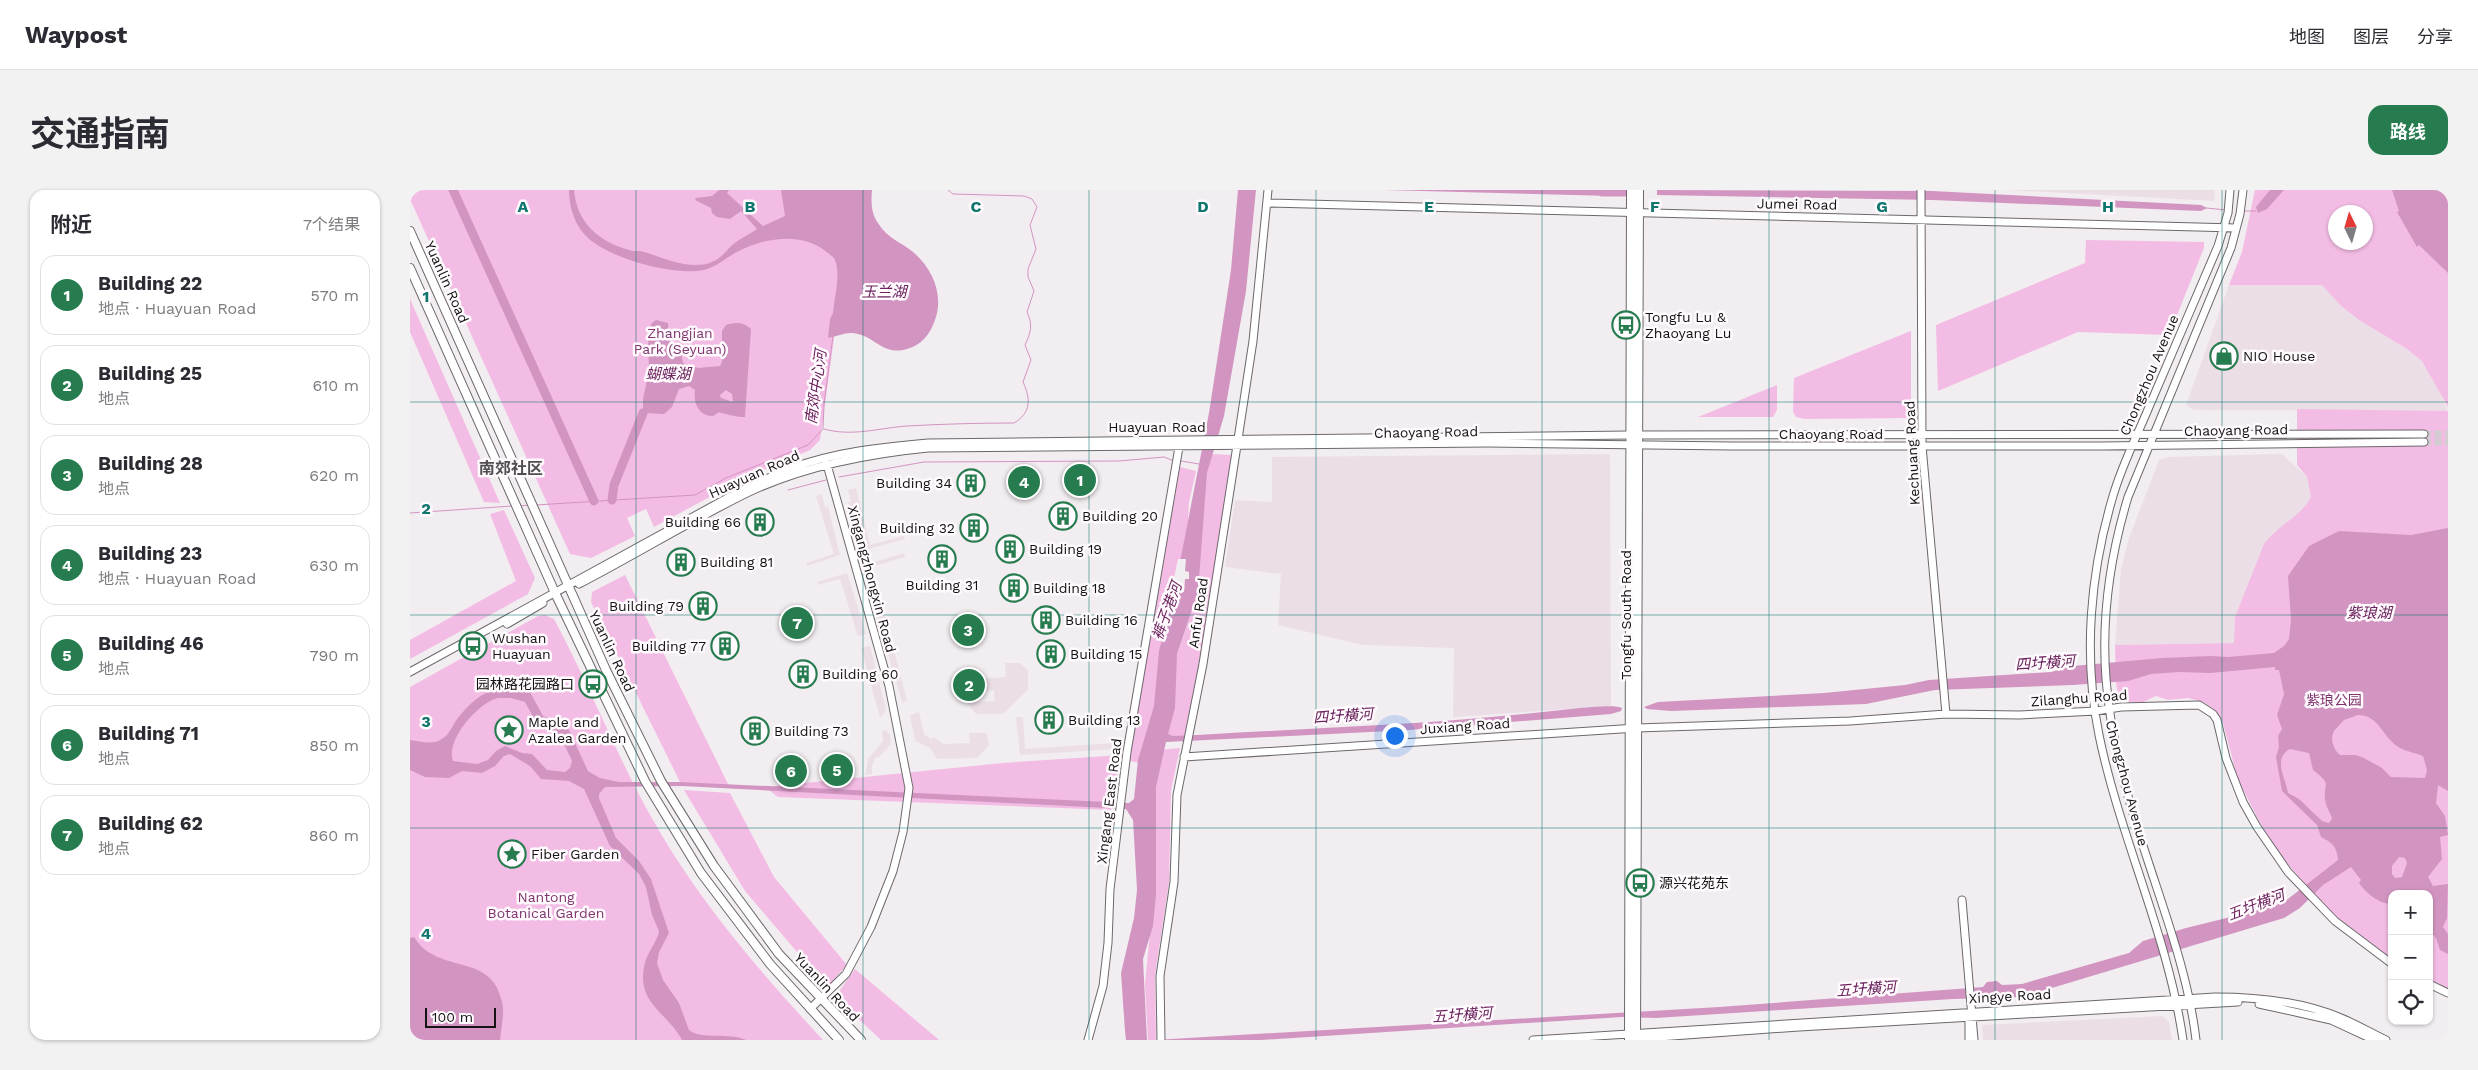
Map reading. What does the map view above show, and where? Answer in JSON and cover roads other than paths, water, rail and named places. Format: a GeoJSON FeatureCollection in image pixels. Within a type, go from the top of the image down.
{"type":"FeatureCollection","features":[{"type":"Feature","properties":{"kind":"main road","name":"Anfu Road"},"geometry":{"type":"LineString","coordinates":[[1161,1039],[1160,976],[1174,882],[1177,795],[1203,664],[1238,443],[1253,341],[1268,190]]}},
{"type":"Feature","properties":{"kind":"main road","name":"Tongfu South Road"},"geometry":{"type":"LineString","coordinates":[[1631,190],[1635,212]]}},
{"type":"Feature","properties":{"kind":"main road","name":"Tongfu South Road"},"geometry":{"type":"LineString","coordinates":[[1633,1037],[1635,212],[1639,190]]}},
{"type":"Feature","properties":{"kind":"main road","name":"Kechuang Road"},"geometry":{"type":"LineString","coordinates":[[1921,190],[1922,446],[1946,714]]}},
{"type":"Feature","properties":{"kind":"main road","name":"Chongzhou Avenue"},"geometry":{"type":"LineString","coordinates":[[2183,1040],[2166,958],[2114,795],[2096,712],[2090,662],[2094,593],[2102,540],[2113,495],[2224,226],[2228,213],[2230,190]]}},
{"type":"Feature","properties":{"kind":"main road","name":"Chongzhou Avenue"},"geometry":{"type":"LineString","coordinates":[[2196,1040],[2177,954],[2123,782],[2108,708],[2104,661],[2107,592],[2116,538],[2128,497],[2231,248],[2240,214],[2242,190]]}},
{"type":"Feature","properties":{"kind":"main road","name":"Jumei Road"},"geometry":{"type":"LineString","coordinates":[[1267,203],[2224,226],[2236,228]]}},
{"type":"Feature","properties":{"kind":"main road","name":"Yuanlin Road"},"geometry":{"type":"LineString","coordinates":[[410,231],[635,730],[663,784],[714,866],[779,954],[820,1000],[861,1040]]}},
{"type":"Feature","properties":{"kind":"main road","name":"Yuanlin Road"},"geometry":{"type":"LineString","coordinates":[[410,268],[556,593],[648,784],[700,873],[770,964],[839,1040]]}},
{"type":"Feature","properties":{"kind":"main road","name":"Chaoyang Road"},"geometry":{"type":"LineString","coordinates":[[2153,434],[2424,438],[2133,445],[1922,446],[1238,443],[1634,435],[2153,434]]}},
{"type":"Feature","properties":{"kind":"main road","name":"Huayuan Road"},"geometry":{"type":"LineString","coordinates":[[827,461],[874,448],[928,442],[1238,443]]}},
{"type":"Feature","properties":{"kind":"main road","name":"Huayuan Road"},"geometry":{"type":"LineString","coordinates":[[410,672],[570,586],[742,490],[793,467],[928,448],[1180,447],[1198,443]]}},
{"type":"Feature","properties":{"kind":"main road","name":"Xingang East Road"},"geometry":{"type":"LineString","coordinates":[[1088,1040],[1103,986],[1108,943],[1110,889],[1120,801],[1155,581],[1180,447]]}},
{"type":"Feature","properties":{"kind":"main road","name":"Xingangzhongxin Road"},"geometry":{"type":"LineString","coordinates":[[810,1009],[846,974],[870,927],[893,871],[909,788],[888,686],[827,461]]}},
{"type":"Feature","properties":{"kind":"main road","name":"Huayuan Road"},"geometry":{"type":"LineString","coordinates":[[410,677],[556,593]]}},
{"type":"Feature","properties":{"kind":"main road","name":"Zilanghu Road"},"geometry":{"type":"LineString","coordinates":[[1633,729],[1850,721],[1946,714],[2020,715],[2096,712],[2108,708],[2191,705],[2206,708],[2213,714],[2220,726],[2233,779],[2257,827],[2298,884],[2313,900],[2349,933],[2388,961]]}},
{"type":"Feature","properties":{"kind":"main road","name":"Juxiang Road"},"geometry":{"type":"LineString","coordinates":[[1184,757],[1633,729]]}},
{"type":"Feature","properties":{"kind":"main road"},"geometry":{"type":"LineString","coordinates":[[1962,900],[1970,1000],[1969,1040]]}},
{"type":"Feature","properties":{"kind":"main road"},"geometry":{"type":"LineString","coordinates":[[2433,986],[2447,992]]}},
{"type":"Feature","properties":{"kind":"main road","name":"Xingye Road"},"geometry":{"type":"LineString","coordinates":[[1533,1040],[1618,1035],[1633,1037],[2244,997],[2289,1004],[2340,1018],[2386,1040]]}},
{"type":"Feature","properties":{"kind":"main road","name":"Xingye Road"},"geometry":{"type":"LineString","coordinates":[[2188,1001],[2243,1002],[2266,1005],[2331,1020],[2374,1040]]}},
{"type":"Feature","properties":{"kind":"main road"},"geometry":{"type":"LineString","coordinates":[[1970,1015],[1974,1040]]}},
{"type":"Feature","properties":{"kind":"water","name":"玉兰湖"},"geometry":{"type":"Polygon","coordinates":[[[569,190],[574,190],[580,212],[591,229],[599,236],[631,251],[642,251],[679,263],[697,265],[717,260],[734,244],[757,229],[741,211],[730,219],[717,217],[712,213],[711,208],[695,200],[696,198],[712,196],[719,190],[729,190],[727,193],[763,226],[785,216],[781,190],[872,190],[873,211],[882,228],[913,252],[931,274],[935,283],[938,301],[935,320],[931,330],[921,342],[899,351],[886,348],[864,336],[854,333],[828,338],[837,286],[837,266],[832,256],[815,244],[794,239],[772,240],[741,250],[704,270],[691,271],[660,268],[612,253],[588,238],[583,233],[574,216],[569,190]]]}},
{"type":"Feature","properties":{"kind":"water"},"geometry":{"type":"Polygon","coordinates":[[[1238,190],[1256,190],[1246,291],[1224,416],[1207,473],[1198,592],[1177,654],[1175,708],[1168,734],[1173,736],[1370,726],[1597,707],[1622,708],[1621,711],[1611,714],[1410,730],[1166,742],[1156,787],[1156,895],[1153,926],[1143,959],[1147,1040],[1126,1040],[1125,1031],[1121,973],[1134,918],[1137,890],[1133,820],[1126,809],[682,786],[605,787],[599,794],[599,798],[616,838],[639,861],[651,879],[669,933],[659,952],[657,963],[663,980],[679,1003],[689,1030],[701,1035],[732,1036],[746,1040],[682,1040],[649,999],[645,990],[643,980],[645,962],[659,931],[652,915],[646,887],[639,874],[610,846],[584,789],[569,781],[541,779],[530,766],[510,754],[504,756],[495,766],[482,773],[462,771],[449,778],[425,777],[410,770],[410,740],[429,742],[440,740],[451,730],[462,713],[487,692],[497,689],[518,688],[530,692],[543,716],[561,723],[569,730],[588,771],[600,778],[619,782],[679,782],[1129,803],[1134,799],[1138,760],[1154,706],[1159,651],[1174,593],[1209,413],[1231,270],[1238,190]],[[498,698],[490,701],[473,714],[465,723],[454,743],[453,761],[477,764],[488,760],[496,751],[505,746],[522,753],[532,754],[547,770],[565,772],[570,768],[572,761],[560,735],[538,726],[525,702],[511,698],[498,698]]]}},
{"type":"Feature","properties":{"kind":"water"},"geometry":{"type":"Polygon","coordinates":[[[1384,190],[1613,190],[1613,196],[1384,190]]]}},
{"type":"Feature","properties":{"kind":"water"},"geometry":{"type":"Polygon","coordinates":[[[1657,190],[1932,191],[2201,205],[2207,208],[2201,211],[1932,200],[1657,195],[1657,190]]]}},
{"type":"Feature","properties":{"kind":"water"},"geometry":{"type":"Polygon","coordinates":[[[2270,190],[2284,190],[2267,209],[2258,213],[2256,207],[2270,190]]]}},
{"type":"Feature","properties":{"kind":"water"},"geometry":{"type":"Polygon","coordinates":[[[2392,190],[2448,190],[2448,273],[2419,245],[2417,247],[2397,212],[2399,211],[2392,190]]]}},
{"type":"Feature","properties":{"kind":"water","name":"蝴蝶湖"},"geometry":{"type":"Polygon","coordinates":[[[656,320],[668,323],[669,341],[672,346],[680,348],[683,363],[698,368],[720,366],[722,362],[722,331],[726,325],[739,323],[751,329],[745,417],[720,413],[712,416],[703,413],[696,403],[695,390],[689,386],[679,389],[672,407],[664,414],[643,413],[643,399],[649,370],[648,339],[651,324],[656,320]],[[726,390],[720,395],[721,398],[733,402],[732,394],[726,390]]]}},
{"type":"Feature","properties":{"kind":"water","name":"紫琅湖"},"geometry":{"type":"Polygon","coordinates":[[[2448,528],[2448,791],[2438,785],[2436,803],[2445,816],[2448,835],[2440,837],[2442,859],[2428,877],[2433,886],[2448,884],[2447,918],[2443,927],[2448,934],[2448,954],[2440,950],[2433,935],[2433,890],[2388,890],[2387,904],[2373,897],[2362,887],[2359,883],[2361,880],[2351,867],[2323,885],[2300,908],[2284,918],[2022,997],[1953,999],[1656,1018],[1622,1017],[1261,1040],[1154,1040],[1719,1007],[1983,987],[1987,982],[1997,981],[2002,985],[2022,984],[2129,953],[2143,941],[2284,902],[2338,860],[2335,848],[2321,837],[2317,825],[2282,791],[2276,757],[2279,747],[2278,736],[2282,729],[2277,715],[2284,694],[2279,670],[2275,670],[2275,667],[2210,673],[2179,672],[2151,674],[2128,681],[2073,685],[1935,690],[1866,704],[1671,711],[1647,709],[1644,707],[1658,702],[1824,693],[1905,685],[1929,680],[2051,672],[2073,666],[2162,658],[2228,657],[2274,653],[2284,646],[2289,639],[2291,620],[2288,576],[2309,546],[2339,531],[2411,535],[2448,528]],[[2358,715],[2344,720],[2334,731],[2332,737],[2333,744],[2340,755],[2356,755],[2364,758],[2382,768],[2391,777],[2425,778],[2427,770],[2423,756],[2400,748],[2392,742],[2376,722],[2365,716],[2358,715]],[[2290,749],[2285,753],[2281,763],[2288,793],[2299,799],[2322,821],[2329,823],[2332,819],[2326,804],[2326,785],[2324,779],[2313,770],[2309,753],[2290,749]],[[2399,857],[2392,866],[2392,874],[2395,878],[2402,877],[2407,863],[2405,858],[2399,857]]]}},
{"type":"Feature","properties":{"kind":"water"},"geometry":{"type":"Polygon","coordinates":[[[414,937],[424,949],[436,956],[476,969],[487,976],[496,986],[503,1007],[500,1040],[410,1040],[410,938],[414,937]]]}},
{"type":"Feature","properties":{"kind":"waterway"},"geometry":{"type":"LineString","coordinates":[[453,190],[594,501]]}},
{"type":"Feature","properties":{"kind":"waterway"},"geometry":{"type":"LineString","coordinates":[[824,429],[855,432],[907,426],[1014,423],[1024,415],[1028,400],[1023,382],[1031,360],[1025,345],[1030,328],[1027,312],[1034,291],[1028,277],[1028,269],[1036,249],[1030,225],[1037,207],[1032,199],[1024,196],[953,194],[948,190]]}},
{"type":"Feature","properties":{"kind":"waterway"},"geometry":{"type":"LineString","coordinates":[[1602,192],[1624,192]]}},
{"type":"Feature","properties":{"kind":"waterway"},"geometry":{"type":"LineString","coordinates":[[2206,208],[2227,210]]}},
{"type":"Feature","properties":{"kind":"waterway"},"geometry":{"type":"LineString","coordinates":[[2243,211],[2256,211]]}},
{"type":"Feature","properties":{"kind":"waterway","name":"南郊中心河"},"geometry":{"type":"LineString","coordinates":[[536,505],[695,495],[726,478],[808,445],[823,429],[824,404],[833,336]]}},
{"type":"Feature","properties":{"kind":"waterway"},"geometry":{"type":"LineString","coordinates":[[612,500],[614,485],[643,413]]}},
{"type":"Feature","properties":{"kind":"waterway"},"geometry":{"type":"LineString","coordinates":[[839,477],[924,462],[1119,461],[1164,457],[1174,461]]}},
{"type":"Feature","properties":{"kind":"waterway"},"geometry":{"type":"LineString","coordinates":[[1181,461],[1199,464]]}},
{"type":"Feature","properties":{"kind":"waterway"},"geometry":{"type":"LineString","coordinates":[[788,490],[826,480]]}},
{"type":"Feature","properties":{"kind":"waterway","name":"南郊中心河"},"geometry":{"type":"LineString","coordinates":[[519,506],[530,505]]}},
{"type":"Feature","properties":{"kind":"waterway","name":"南郊中心河"},"geometry":{"type":"LineString","coordinates":[[410,513],[512,506]]}},
{"type":"Feature","properties":{"kind":"tunnel"},"geometry":{"type":"LineString","coordinates":[[2424,434],[2448,434]]}},
{"type":"Feature","properties":{"kind":"tunnel"},"geometry":{"type":"LineString","coordinates":[[2424,442],[2448,442]]}},
{"type":"Feature","properties":{"kind":"place","name":"Tongfu Lu & Zhaoyang Lu"},"geometry":{"type":"Point","coordinates":[1626,325]}},
{"type":"Feature","properties":{"kind":"place","name":"NIO House"},"geometry":{"type":"Point","coordinates":[2224,356]}},
{"type":"Feature","properties":{"kind":"place","name":"Building 22"},"geometry":{"type":"Point","coordinates":[1080,480]}},
{"type":"Feature","properties":{"kind":"place","name":"Building 23"},"geometry":{"type":"Point","coordinates":[1024,482]}},
{"type":"Feature","properties":{"kind":"place","name":"Building 34"},"geometry":{"type":"Point","coordinates":[971,483]}},
{"type":"Feature","properties":{"kind":"place","name":"Building 20"},"geometry":{"type":"Point","coordinates":[1063,516]}},
{"type":"Feature","properties":{"kind":"place","name":"Building 66"},"geometry":{"type":"Point","coordinates":[760,522]}},
{"type":"Feature","properties":{"kind":"place","name":"Building 32"},"geometry":{"type":"Point","coordinates":[974,528]}},
{"type":"Feature","properties":{"kind":"place","name":"Building 19"},"geometry":{"type":"Point","coordinates":[1010,549]}},
{"type":"Feature","properties":{"kind":"place","name":"Building 31"},"geometry":{"type":"Point","coordinates":[942,559]}},
{"type":"Feature","properties":{"kind":"place","name":"Building 81"},"geometry":{"type":"Point","coordinates":[681,562]}},
{"type":"Feature","properties":{"kind":"place","name":"Building 18"},"geometry":{"type":"Point","coordinates":[1014,588]}},
{"type":"Feature","properties":{"kind":"place","name":"Building 79"},"geometry":{"type":"Point","coordinates":[703,606]}},
{"type":"Feature","properties":{"kind":"place","name":"Building 16"},"geometry":{"type":"Point","coordinates":[1046,620]}},
{"type":"Feature","properties":{"kind":"place","name":"Building 62"},"geometry":{"type":"Point","coordinates":[797,623]}},
{"type":"Feature","properties":{"kind":"place","name":"Building 28"},"geometry":{"type":"Point","coordinates":[968,630]}},
{"type":"Feature","properties":{"kind":"place","name":"Wushan Huayuan"},"geometry":{"type":"Point","coordinates":[473,646]}},
{"type":"Feature","properties":{"kind":"place","name":"Building 77"},"geometry":{"type":"Point","coordinates":[725,646]}},
{"type":"Feature","properties":{"kind":"place","name":"Building 15"},"geometry":{"type":"Point","coordinates":[1051,654]}},
{"type":"Feature","properties":{"kind":"place","name":"Building 60"},"geometry":{"type":"Point","coordinates":[803,674]}},
{"type":"Feature","properties":{"kind":"place","name":"园林路花园路口"},"geometry":{"type":"Point","coordinates":[593,684]}},
{"type":"Feature","properties":{"kind":"place","name":"Building 25"},"geometry":{"type":"Point","coordinates":[969,685]}},
{"type":"Feature","properties":{"kind":"place","name":"Building 13"},"geometry":{"type":"Point","coordinates":[1049,720]}},
{"type":"Feature","properties":{"kind":"place","name":"Maple and Azalea Garden"},"geometry":{"type":"Point","coordinates":[509,730]}},
{"type":"Feature","properties":{"kind":"place","name":"Building 73"},"geometry":{"type":"Point","coordinates":[755,731]}},
{"type":"Feature","properties":{"kind":"place","name":"Building 46"},"geometry":{"type":"Point","coordinates":[837,770]}},
{"type":"Feature","properties":{"kind":"place","name":"Building 71"},"geometry":{"type":"Point","coordinates":[791,771]}},
{"type":"Feature","properties":{"kind":"place","name":"Fiber Garden"},"geometry":{"type":"Point","coordinates":[512,854]}},
{"type":"Feature","properties":{"kind":"place","name":"源兴花苑东"},"geometry":{"type":"Point","coordinates":[1640,883]}},
{"type":"Feature","properties":{"kind":"district","name":"南郊社区"},"geometry":{"type":"Point","coordinates":[511,468]}},
{"type":"Feature","properties":{"kind":"park label","name":"Zhangjian Park (Seyuan)"},"geometry":{"type":"Point","coordinates":[680,342]}},
{"type":"Feature","properties":{"kind":"park label","name":"紫琅公园"},"geometry":{"type":"Point","coordinates":[2334,700]}},
{"type":"Feature","properties":{"kind":"park label","name":"Nantong Botanical Garden"},"geometry":{"type":"Point","coordinates":[546,906]}},
{"type":"Feature","properties":{"kind":"water label","name":"裤子港河"},"geometry":{"type":"Point","coordinates":[1167,611]}},
{"type":"Feature","properties":{"kind":"water label","name":"四圩横河"},"geometry":{"type":"Point","coordinates":[2045,663]}},
{"type":"Feature","properties":{"kind":"water label","name":"四圩横河"},"geometry":{"type":"Point","coordinates":[1343,716]}},
{"type":"Feature","properties":{"kind":"water label","name":"五圩横河"},"geometry":{"type":"Point","coordinates":[2256,905]}},
{"type":"Feature","properties":{"kind":"water label","name":"五圩横河"},"geometry":{"type":"Point","coordinates":[1866,989]}},
{"type":"Feature","properties":{"kind":"water label","name":"五圩横河"},"geometry":{"type":"Point","coordinates":[1462,1015]}}]}
